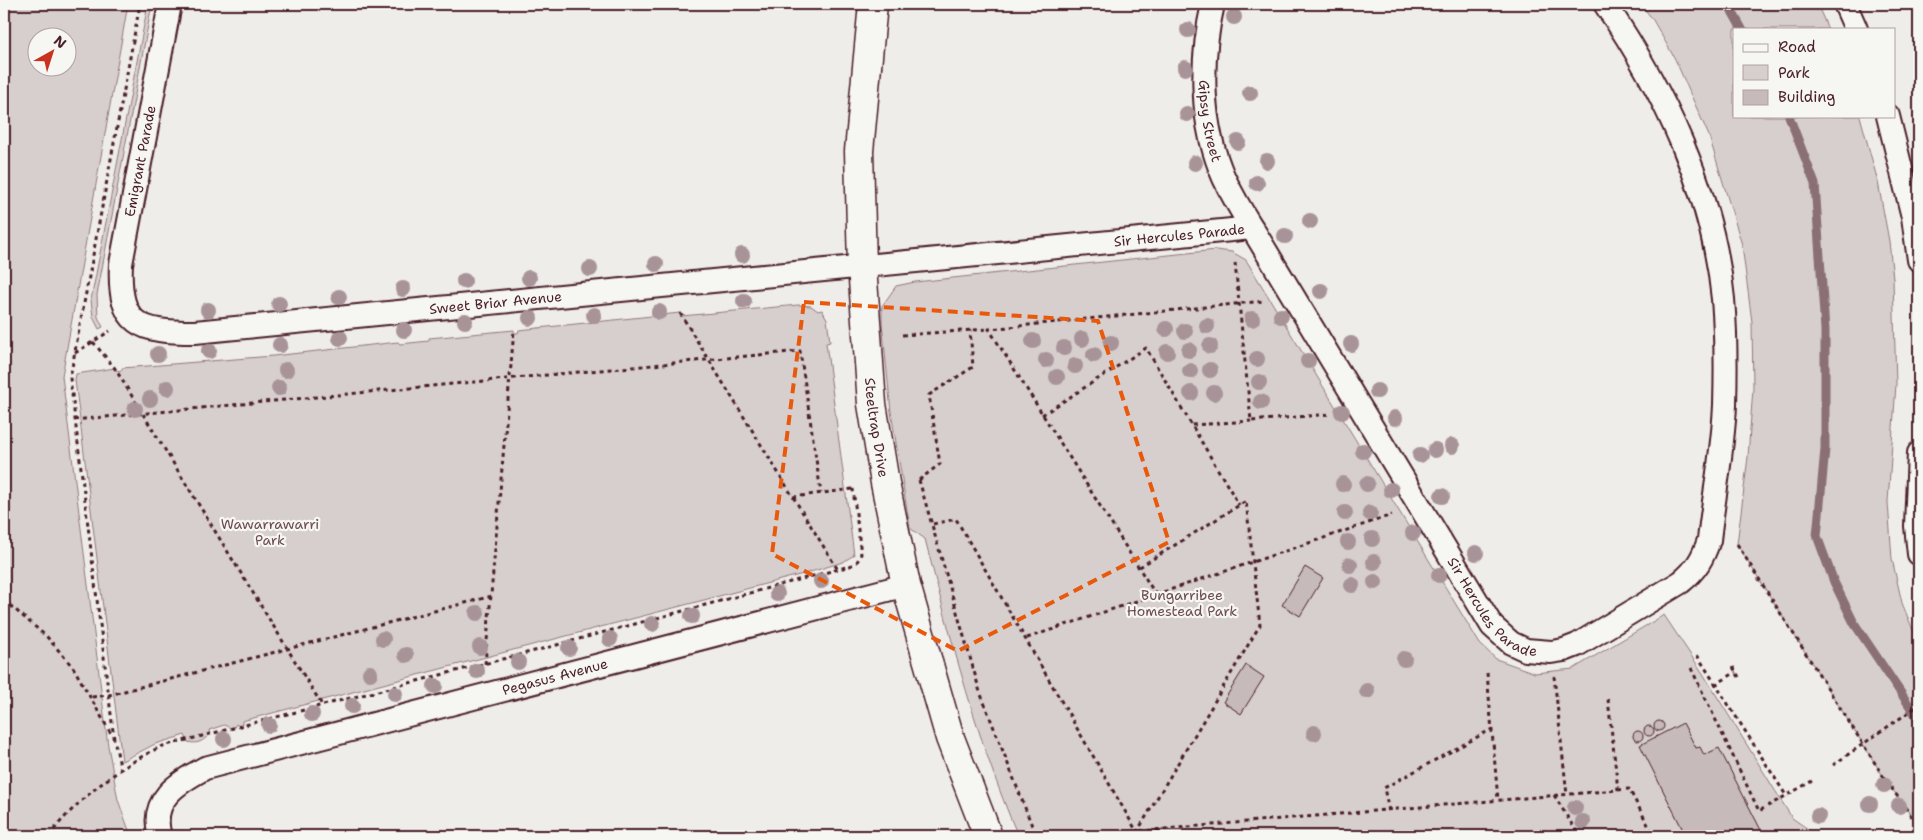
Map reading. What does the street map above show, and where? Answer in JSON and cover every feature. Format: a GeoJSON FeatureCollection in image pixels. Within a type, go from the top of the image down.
{"type":"FeatureCollection","features":[{"type":"Feature","properties":{"kind":"street","name":"Emigrant Parade"},"geometry":{"type":"LineString","coordinates":[[130,318],[123,299],[121,279],[122,256],[170,4]]}},
{"type":"Feature","properties":{"kind":"street","name":"Steeltrap Drive"},"geometry":{"type":"LineString","coordinates":[[873,4],[859,151],[862,266],[872,404],[885,483],[906,585],[950,738],[988,836]]}},
{"type":"Feature","properties":{"kind":"street","name":"Gipsy Street"},"geometry":{"type":"LineString","coordinates":[[1213,4],[1204,62],[1206,109],[1223,176],[1252,228]]}},
{"type":"Feature","properties":{"kind":"street","name":"Sir Hercules Parade"},"geometry":{"type":"LineString","coordinates":[[862,266],[1252,228],[1492,626],[1511,643],[1526,650],[1551,652],[1577,645],[1681,582],[1696,568],[1704,557],[1709,540],[1725,406],[1723,298],[1702,198],[1659,92],[1626,35],[1605,4]]}},
{"type":"Feature","properties":{"kind":"street"},"geometry":{"type":"LineString","coordinates":[[1845,4],[1856,28]]}},
{"type":"Feature","properties":{"kind":"street"},"geometry":{"type":"LineString","coordinates":[[1888,118],[1913,217],[1919,260]]}},
{"type":"Feature","properties":{"kind":"street","name":"Sweet Briar Avenue"},"geometry":{"type":"LineString","coordinates":[[130,318],[148,329],[195,332],[862,266]]}},
{"type":"Feature","properties":{"kind":"street"},"geometry":{"type":"LineString","coordinates":[[1919,453],[1916,526],[1919,554]]}},
{"type":"Feature","properties":{"kind":"street","name":"Pegasus Avenue"},"geometry":{"type":"LineString","coordinates":[[160,836],[157,819],[164,797],[179,782],[205,768],[906,585]]}},
{"type":"Feature","properties":{"kind":"path"},"geometry":{"type":"LineString","coordinates":[[121,770],[114,739],[70,378],[140,4]]}},
{"type":"Feature","properties":{"kind":"path"},"geometry":{"type":"LineString","coordinates":[[1235,263],[1251,421]]}},
{"type":"Feature","properties":{"kind":"path"},"geometry":{"type":"LineString","coordinates":[[902,335],[989,329],[1264,301]]}},
{"type":"Feature","properties":{"kind":"path"},"geometry":{"type":"LineString","coordinates":[[680,313],[838,570]]}},
{"type":"Feature","properties":{"kind":"path"},"geometry":{"type":"LineString","coordinates":[[74,354],[130,318]]}},
{"type":"Feature","properties":{"kind":"path"},"geometry":{"type":"LineString","coordinates":[[989,329],[1156,595]]}},
{"type":"Feature","properties":{"kind":"path"},"geometry":{"type":"LineString","coordinates":[[485,664],[514,330]]}},
{"type":"Feature","properties":{"kind":"path"},"geometry":{"type":"LineString","coordinates":[[970,330],[972,367],[929,395],[940,464],[919,480],[980,692],[1036,836]]}},
{"type":"Feature","properties":{"kind":"path"},"geometry":{"type":"LineString","coordinates":[[93,342],[114,367],[322,705]]}},
{"type":"Feature","properties":{"kind":"path"},"geometry":{"type":"LineString","coordinates":[[1042,415],[1146,348],[1239,505]]}},
{"type":"Feature","properties":{"kind":"path"},"geometry":{"type":"LineString","coordinates":[[74,420],[800,351],[822,493]]}},
{"type":"Feature","properties":{"kind":"path"},"geometry":{"type":"LineString","coordinates":[[1192,425],[1331,414]]}},
{"type":"Feature","properties":{"kind":"path"},"geometry":{"type":"LineString","coordinates":[[49,836],[77,806],[121,770],[163,746],[485,664],[838,570],[857,562],[861,554],[853,490],[793,497]]}},
{"type":"Feature","properties":{"kind":"path"},"geometry":{"type":"LineString","coordinates":[[1136,832],[1260,625],[1255,563],[1246,501],[1138,568]]}},
{"type":"Feature","properties":{"kind":"path"},"geometry":{"type":"LineString","coordinates":[[1026,638],[1255,563],[1392,515]]}},
{"type":"Feature","properties":{"kind":"path"},"geometry":{"type":"LineString","coordinates":[[933,524],[956,519],[1136,832]]}},
{"type":"Feature","properties":{"kind":"path"},"geometry":{"type":"LineString","coordinates":[[1737,544],[1863,745],[1919,827]]}},
{"type":"Feature","properties":{"kind":"path"},"geometry":{"type":"LineString","coordinates":[[92,697],[109,695],[492,596]]}},
{"type":"Feature","properties":{"kind":"path"},"geometry":{"type":"LineString","coordinates":[[4,600],[61,652],[92,697],[114,739]]}},
{"type":"Feature","properties":{"kind":"path"},"geometry":{"type":"LineString","coordinates":[[1551,652],[1567,795]]}},
{"type":"Feature","properties":{"kind":"path"},"geometry":{"type":"LineString","coordinates":[[1697,655],[1787,797]]}},
{"type":"Feature","properties":{"kind":"path"},"geometry":{"type":"LineString","coordinates":[[1733,667],[1739,677]]}},
{"type":"Feature","properties":{"kind":"path"},"geometry":{"type":"LineString","coordinates":[[1691,668],[1759,811],[1787,797],[1812,781]]}},
{"type":"Feature","properties":{"kind":"path"},"geometry":{"type":"LineString","coordinates":[[1715,685],[1736,672]]}},
{"type":"Feature","properties":{"kind":"path"},"geometry":{"type":"LineString","coordinates":[[1487,673],[1498,800]]}},
{"type":"Feature","properties":{"kind":"path"},"geometry":{"type":"LineString","coordinates":[[1608,699],[1618,790]]}},
{"type":"Feature","properties":{"kind":"path"},"geometry":{"type":"LineString","coordinates":[[1834,765],[1919,705]]}},
{"type":"Feature","properties":{"kind":"path"},"geometry":{"type":"LineString","coordinates":[[1389,811],[1384,788],[1492,730]]}},
{"type":"Feature","properties":{"kind":"path"},"geometry":{"type":"LineString","coordinates":[[1084,836],[1629,789],[1654,836]]}},
{"type":"Feature","properties":{"kind":"path"},"geometry":{"type":"LineString","coordinates":[[1554,795],[1579,836]]}},
{"type":"Feature","properties":{"kind":"path"},"geometry":{"type":"LineString","coordinates":[[1146,831],[1146,836]]}},
{"type":"Feature","properties":{"kind":"highlighted area"},"geometry":{"type":"Polygon","coordinates":[[[804,302],[1098,321],[1169,542],[958,651],[772,554],[804,302]]]}},
{"type":"Feature","properties":{"kind":"green space"},"geometry":{"type":"Polygon","coordinates":[[[4,4],[128,4],[62,376],[108,746],[118,800],[131,836],[4,836],[4,4]]]}},
{"type":"Feature","properties":{"kind":"green space"},"geometry":{"type":"Polygon","coordinates":[[[148,4],[152,4],[97,295],[98,317],[103,327],[99,329],[93,317],[91,300],[148,4]]]}},
{"type":"Feature","properties":{"kind":"green space"},"geometry":{"type":"Polygon","coordinates":[[[1641,4],[1817,4],[1828,28],[1733,28],[1733,118],[1861,118],[1878,182],[1889,241],[1893,279],[1896,384],[1888,502],[1892,559],[1902,603],[1919,645],[1919,827],[1883,776],[1737,544],[1748,457],[1753,388],[1752,322],[1742,245],[1709,136],[1675,59],[1653,20],[1641,4]]]}},
{"type":"Feature","properties":{"kind":"green space","name":"Bungarribee Homestead Park"},"geometry":{"type":"Polygon","coordinates":[[[1216,250],[1232,252],[1246,260],[1480,644],[1496,659],[1535,673],[1573,669],[1664,615],[1702,672],[1792,818],[1808,829],[1813,836],[1018,836],[977,726],[925,539],[910,528],[891,412],[882,306],[896,286],[915,282],[1216,250]]]}},
{"type":"Feature","properties":{"kind":"green space","name":"Wawarrawarri Park"},"geometry":{"type":"Polygon","coordinates":[[[798,305],[811,306],[818,311],[822,310],[827,319],[830,342],[826,343],[854,555],[843,562],[807,573],[242,721],[242,724],[239,726],[236,724],[233,729],[224,725],[209,730],[211,733],[204,740],[198,742],[188,742],[185,735],[155,744],[122,761],[75,380],[76,374],[115,368],[117,371],[122,370],[122,368],[273,356],[398,342],[400,344],[429,341],[429,338],[514,330],[514,333],[518,333],[519,330],[680,313],[682,316],[798,305]]]}},
{"type":"Feature","properties":{"kind":"building"},"geometry":{"type":"Polygon","coordinates":[[[1305,567],[1323,578],[1300,616],[1282,605],[1305,567]]]}},
{"type":"Feature","properties":{"kind":"building"},"geometry":{"type":"Polygon","coordinates":[[[1246,665],[1264,677],[1241,714],[1223,702],[1246,665]]]}},
{"type":"Feature","properties":{"kind":"building"},"geometry":{"type":"Polygon","coordinates":[[[1657,721],[1661,721],[1664,726],[1663,730],[1657,731],[1654,728],[1654,724],[1657,721]]]}},
{"type":"Feature","properties":{"kind":"building"},"geometry":{"type":"Polygon","coordinates":[[[1683,723],[1696,748],[1700,747],[1704,755],[1719,748],[1764,836],[1686,836],[1640,745],[1683,723]]]}},
{"type":"Feature","properties":{"kind":"building"},"geometry":{"type":"Polygon","coordinates":[[[1647,726],[1651,726],[1654,731],[1653,735],[1647,736],[1644,733],[1644,729],[1647,726]]]}},
{"type":"Feature","properties":{"kind":"building"},"geometry":{"type":"Polygon","coordinates":[[[1636,731],[1640,731],[1643,736],[1642,740],[1636,741],[1633,738],[1633,734],[1636,731]]]}},
{"type":"Feature","properties":{"kind":"waterway"},"geometry":{"type":"LineString","coordinates":[[1728,4],[1741,28]]}},
{"type":"Feature","properties":{"kind":"waterway"},"geometry":{"type":"LineString","coordinates":[[1790,118],[1815,184],[1825,330],[1825,449],[1817,536],[1834,582],[1854,623],[1919,720]]}}]}
